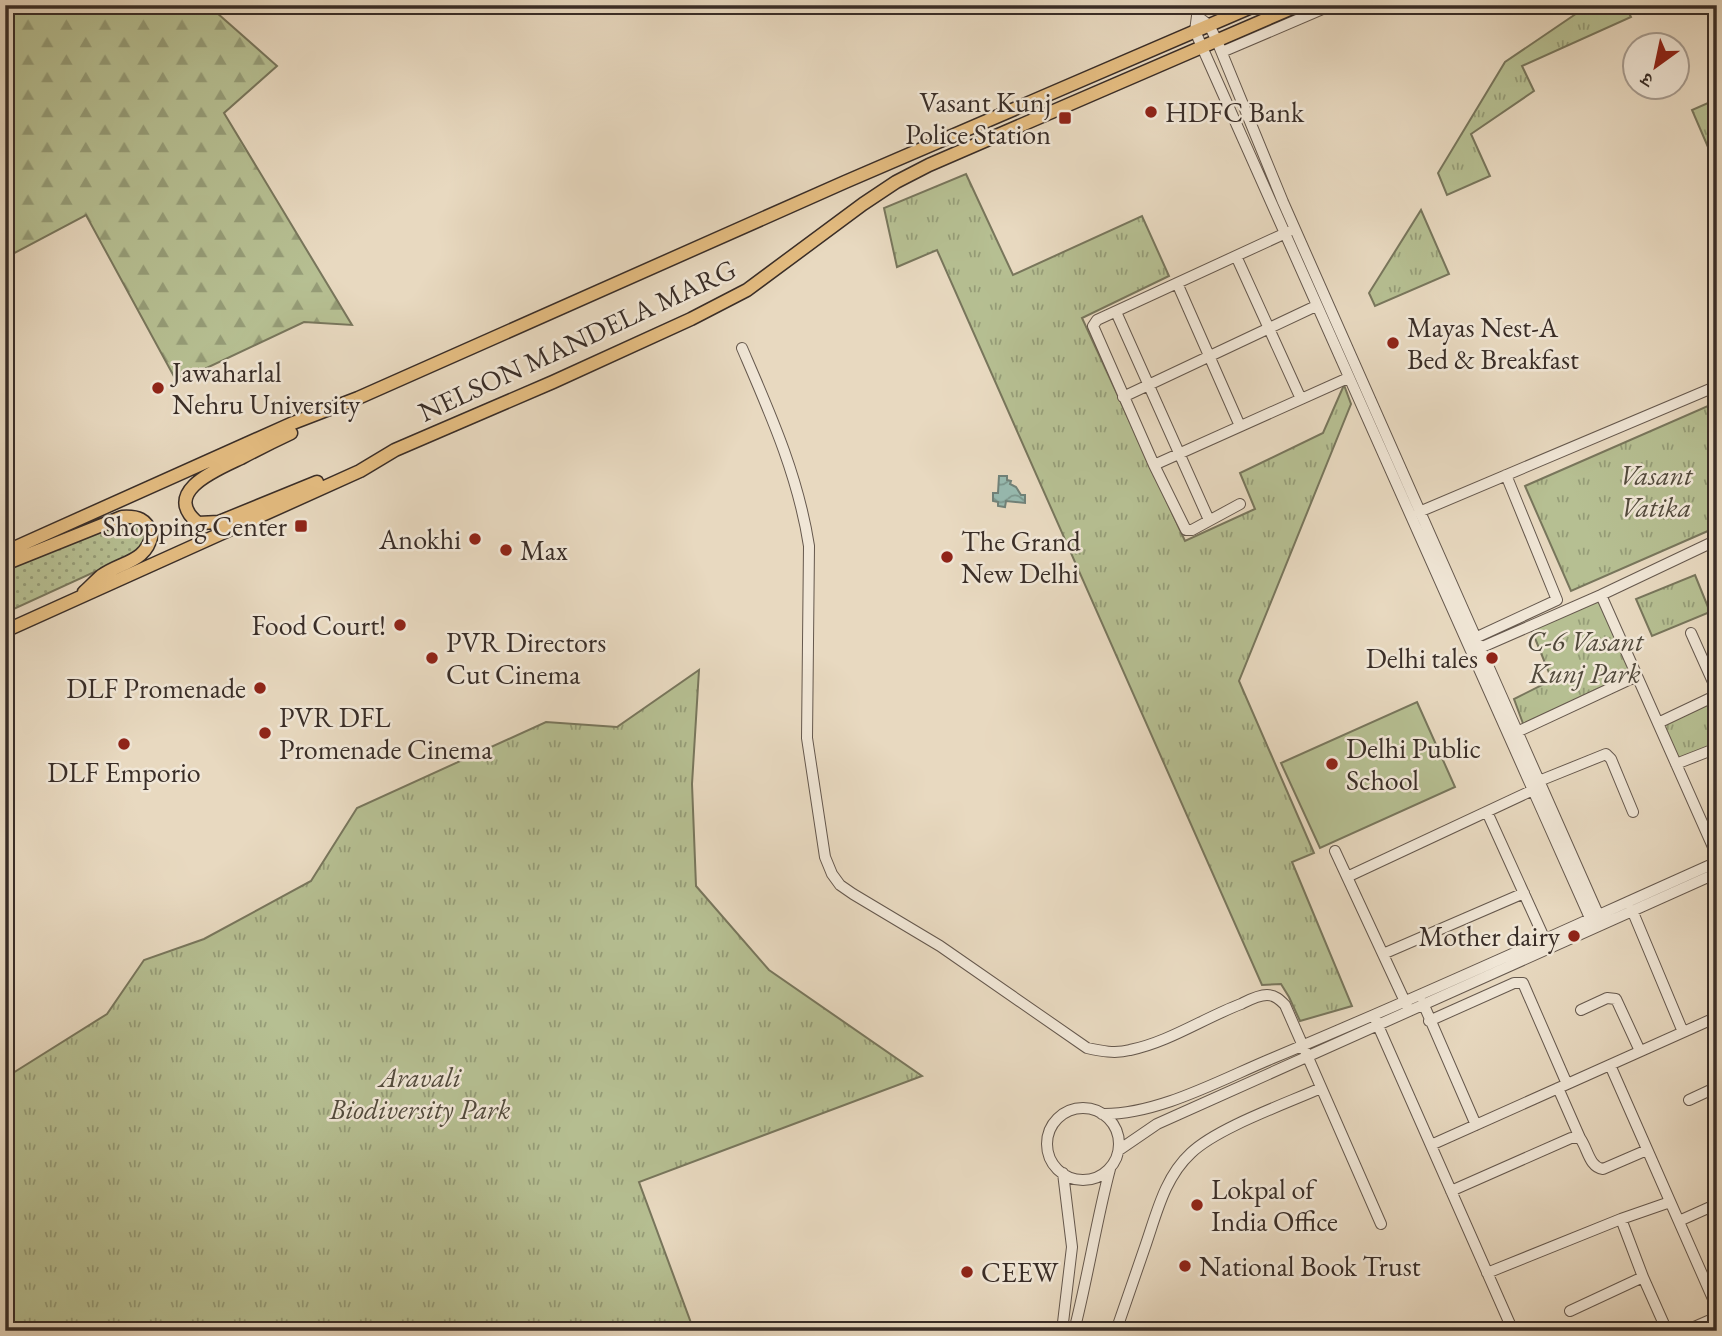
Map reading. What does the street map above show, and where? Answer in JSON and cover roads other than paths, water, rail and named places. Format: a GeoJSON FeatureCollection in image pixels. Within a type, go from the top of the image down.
{"type":"FeatureCollection","features":[{"type":"Feature","properties":{"kind":"main road","name":"NELSON MANDELA MARG"},"geometry":{"type":"LineString","coordinates":[[5,552],[293,423],[358,398],[832,188],[1024,107],[1209,25],[1227,11],[1256,5]]}},
{"type":"Feature","properties":{"kind":"main road","name":"NELSON MANDELA MARG"},"geometry":{"type":"LineString","coordinates":[[358,398],[201,478],[186,498],[186,507],[192,518],[198,523],[208,525],[219,522],[395,450],[641,342],[747,290],[863,204],[929,164],[1202,47],[1219,46],[1299,5]]}},
{"type":"Feature","properties":{"kind":"main road","name":"NELSON MANDELA MARG"},"geometry":{"type":"LineString","coordinates":[[5,631],[360,471],[395,450]]}},
{"type":"Feature","properties":{"kind":"main road"},"geometry":{"type":"LineString","coordinates":[[5,564],[122,517],[136,516],[143,520],[152,534],[149,548],[141,556],[101,576],[78,599]]}},
{"type":"Feature","properties":{"kind":"street"},"geometry":{"type":"LineString","coordinates":[[1219,46],[1310,10],[1332,5]]}},
{"type":"Feature","properties":{"kind":"street"},"geometry":{"type":"LineString","coordinates":[[1209,25],[1295,229],[1539,781],[1596,921]]}},
{"type":"Feature","properties":{"kind":"street"},"geometry":{"type":"LineString","coordinates":[[1195,31],[1533,790],[1596,921]]}},
{"type":"Feature","properties":{"kind":"street"},"geometry":{"type":"LineString","coordinates":[[1240,504],[1190,531],[1186,530],[1093,329],[1097,320],[1295,229]]}},
{"type":"Feature","properties":{"kind":"street"},"geometry":{"type":"LineString","coordinates":[[1236,256],[1301,399]]}},
{"type":"Feature","properties":{"kind":"street"},"geometry":{"type":"LineString","coordinates":[[1177,283],[1240,426]]}},
{"type":"Feature","properties":{"kind":"street"},"geometry":{"type":"LineString","coordinates":[[1123,397],[1316,306]]}},
{"type":"Feature","properties":{"kind":"street"},"geometry":{"type":"LineString","coordinates":[[1116,312],[1209,520]]}},
{"type":"Feature","properties":{"kind":"street"},"geometry":{"type":"LineString","coordinates":[[1329,336],[1340,328]]}},
{"type":"Feature","properties":{"kind":"street"},"geometry":{"type":"LineString","coordinates":[[742,348],[787,455],[804,516],[809,546],[807,738],[825,857],[840,885],[940,946],[1087,1048],[1108,1052],[1129,1051],[1168,1037],[1263,995],[1272,995],[1285,1005],[1381,1224]]}},
{"type":"Feature","properties":{"kind":"street"},"geometry":{"type":"LineString","coordinates":[[1154,465],[1348,378]]}},
{"type":"Feature","properties":{"kind":"street"},"geometry":{"type":"LineString","coordinates":[[1419,512],[1717,386]]}},
{"type":"Feature","properties":{"kind":"street"},"geometry":{"type":"LineString","coordinates":[[1477,643],[1557,600],[1506,475]]}},
{"type":"Feature","properties":{"kind":"street"},"geometry":{"type":"LineString","coordinates":[[1477,643],[1601,595],[1716,543]]}},
{"type":"Feature","properties":{"kind":"street"},"geometry":{"type":"LineString","coordinates":[[1110,1168],[1088,1180],[1074,1179],[1063,1173],[1052,1163],[1048,1147],[1050,1131],[1054,1124],[1064,1114],[1078,1109],[1102,1114],[1130,1113],[1160,1105],[1407,1005],[1596,921],[1717,859],[1601,595]]}},
{"type":"Feature","properties":{"kind":"street"},"geometry":{"type":"LineString","coordinates":[[1658,723],[1717,693],[1691,633]]}},
{"type":"Feature","properties":{"kind":"street"},"geometry":{"type":"LineString","coordinates":[[1517,732],[1637,676]]}},
{"type":"Feature","properties":{"kind":"street"},"geometry":{"type":"LineString","coordinates":[[1676,764],[1717,748]]}},
{"type":"Feature","properties":{"kind":"street"},"geometry":{"type":"LineString","coordinates":[[1539,781],[1606,754],[1611,759],[1633,812]]}},
{"type":"Feature","properties":{"kind":"street"},"geometry":{"type":"LineString","coordinates":[[1347,877],[1533,790]]}},
{"type":"Feature","properties":{"kind":"street"},"geometry":{"type":"LineString","coordinates":[[1487,811],[1546,943]]}},
{"type":"Feature","properties":{"kind":"street"},"geometry":{"type":"LineString","coordinates":[[1335,851],[1407,1005]]}},
{"type":"Feature","properties":{"kind":"street"},"geometry":{"type":"LineString","coordinates":[[1596,921],[1632,910],[1717,873]]}},
{"type":"Feature","properties":{"kind":"street"},"geometry":{"type":"LineString","coordinates":[[1383,954],[1524,894]]}},
{"type":"Feature","properties":{"kind":"street"},"geometry":{"type":"LineString","coordinates":[[1632,910],[1684,1032]]}},
{"type":"Feature","properties":{"kind":"street"},"geometry":{"type":"LineString","coordinates":[[1407,1005],[1423,1003],[1546,943]]}},
{"type":"Feature","properties":{"kind":"street"},"geometry":{"type":"LineString","coordinates":[[1429,1021],[1514,982],[1523,983],[1580,1138],[1592,1163],[1598,1169],[1603,1169],[1647,1150]]}},
{"type":"Feature","properties":{"kind":"street"},"geometry":{"type":"LineString","coordinates":[[1581,1010],[1607,998],[1616,999],[1640,1051]]}},
{"type":"Feature","properties":{"kind":"street"},"geometry":{"type":"LineString","coordinates":[[1423,1003],[1476,1125]]}},
{"type":"Feature","properties":{"kind":"street"},"geometry":{"type":"LineString","coordinates":[[1431,1145],[1717,1017]]}},
{"type":"Feature","properties":{"kind":"street"},"geometry":{"type":"LineString","coordinates":[[1074,1331],[1091,1260],[1098,1212],[1110,1168],[1119,1150],[1157,1124],[1306,1056],[1375,1019]]}},
{"type":"Feature","properties":{"kind":"street"},"geometry":{"type":"LineString","coordinates":[[1375,1019],[1513,1331]]}},
{"type":"Feature","properties":{"kind":"street"},"geometry":{"type":"LineString","coordinates":[[1610,1065],[1717,1308]]}},
{"type":"Feature","properties":{"kind":"street"},"geometry":{"type":"LineString","coordinates":[[1689,1100],[1717,1087]]}},
{"type":"Feature","properties":{"kind":"street"},"geometry":{"type":"LineString","coordinates":[[1116,1331],[1167,1185],[1191,1153],[1214,1136],[1321,1088]]}},
{"type":"Feature","properties":{"kind":"street"},"geometry":{"type":"LineString","coordinates":[[1102,1114],[1117,1132],[1119,1150]]}},
{"type":"Feature","properties":{"kind":"street"},"geometry":{"type":"LineString","coordinates":[[1451,1191],[1572,1138],[1580,1138]]}},
{"type":"Feature","properties":{"kind":"street"},"geometry":{"type":"LineString","coordinates":[[1062,1331],[1072,1247],[1063,1173]]}},
{"type":"Feature","properties":{"kind":"street"},"geometry":{"type":"LineString","coordinates":[[1487,1273],[1670,1202]]}},
{"type":"Feature","properties":{"kind":"street"},"geometry":{"type":"LineString","coordinates":[[1679,1221],[1717,1204]]}},
{"type":"Feature","properties":{"kind":"street"},"geometry":{"type":"LineString","coordinates":[[1621,1219],[1667,1331]]}},
{"type":"Feature","properties":{"kind":"street"},"geometry":{"type":"LineString","coordinates":[[1570,1311],[1643,1277]]}},
{"type":"Feature","properties":{"kind":"street"},"geometry":{"type":"LineString","coordinates":[[1685,1331],[1717,1317]]}},
{"type":"Feature","properties":{"kind":"water"},"geometry":{"type":"Polygon","coordinates":[[[999,476],[1007,476],[1010,484],[1016,487],[1021,495],[1025,495],[1025,503],[1006,501],[1005,507],[998,506],[998,502],[993,501],[993,493],[998,493],[999,476]]]}},
{"type":"Feature","properties":{"kind":"place","name":"HDFC Bank"},"geometry":{"type":"Point","coordinates":[1151,112]}},
{"type":"Feature","properties":{"kind":"place","name":"Vasant Kunj Police Station"},"geometry":{"type":"Point","coordinates":[1065,118]}},
{"type":"Feature","properties":{"kind":"place","name":"Mayas Nest-A Bed & Breakfast"},"geometry":{"type":"Point","coordinates":[1393,343]}},
{"type":"Feature","properties":{"kind":"place","name":"Jawaharlal Nehru University"},"geometry":{"type":"Point","coordinates":[158,388]}},
{"type":"Feature","properties":{"kind":"place","name":"Shopping Center"},"geometry":{"type":"Point","coordinates":[301,526]}},
{"type":"Feature","properties":{"kind":"place","name":"Anokhi"},"geometry":{"type":"Point","coordinates":[475,539]}},
{"type":"Feature","properties":{"kind":"place","name":"Max"},"geometry":{"type":"Point","coordinates":[506,550]}},
{"type":"Feature","properties":{"kind":"place","name":"The Grand New Delhi"},"geometry":{"type":"Point","coordinates":[947,557]}},
{"type":"Feature","properties":{"kind":"place","name":"Food Court!"},"geometry":{"type":"Point","coordinates":[400,625]}},
{"type":"Feature","properties":{"kind":"place","name":"PVR Directors Cut Cinema"},"geometry":{"type":"Point","coordinates":[432,658]}},
{"type":"Feature","properties":{"kind":"place","name":"Delhi tales"},"geometry":{"type":"Point","coordinates":[1492,658]}},
{"type":"Feature","properties":{"kind":"place","name":"DLF Promenade"},"geometry":{"type":"Point","coordinates":[260,688]}},
{"type":"Feature","properties":{"kind":"place","name":"PVR DFL Promenade Cinema"},"geometry":{"type":"Point","coordinates":[265,733]}},
{"type":"Feature","properties":{"kind":"place","name":"DLF Emporio"},"geometry":{"type":"Point","coordinates":[124,744]}},
{"type":"Feature","properties":{"kind":"place","name":"Delhi Public School"},"geometry":{"type":"Point","coordinates":[1332,764]}},
{"type":"Feature","properties":{"kind":"place","name":"Mother dairy"},"geometry":{"type":"Point","coordinates":[1574,936]}},
{"type":"Feature","properties":{"kind":"place","name":"Lokpal of India Office"},"geometry":{"type":"Point","coordinates":[1197,1205]}},
{"type":"Feature","properties":{"kind":"place","name":"National Book Trust"},"geometry":{"type":"Point","coordinates":[1185,1266]}},
{"type":"Feature","properties":{"kind":"place","name":"CEEW"},"geometry":{"type":"Point","coordinates":[967,1272]}},
{"type":"Feature","properties":{"kind":"park label","name":"Vasant Vatika"},"geometry":{"type":"Point","coordinates":[1656,491]}},
{"type":"Feature","properties":{"kind":"park label","name":"C-6 Vasant Kunj Park"},"geometry":{"type":"Point","coordinates":[1585,657]}},
{"type":"Feature","properties":{"kind":"park label","name":"Aravali Biodiversity Park"},"geometry":{"type":"Point","coordinates":[420,1093]}}]}
